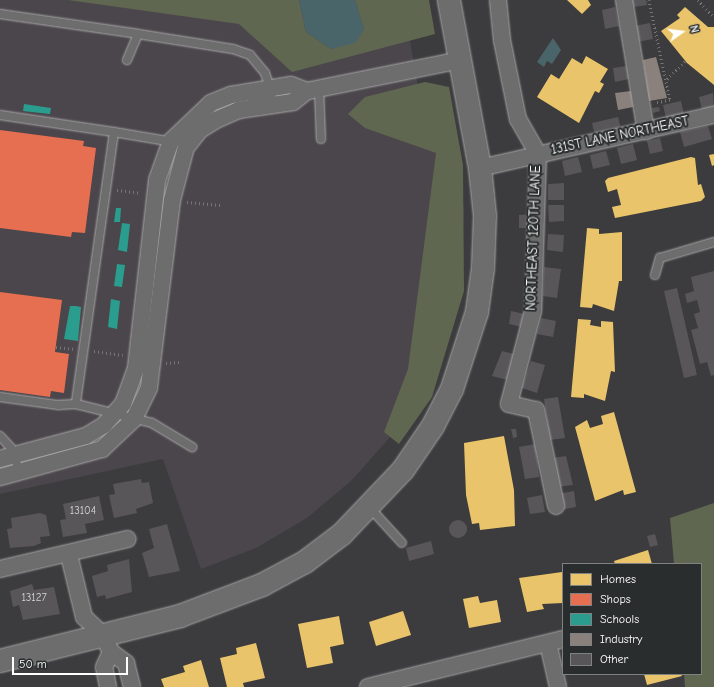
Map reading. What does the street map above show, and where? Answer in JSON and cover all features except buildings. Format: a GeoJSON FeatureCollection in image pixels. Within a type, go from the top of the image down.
{"type":"FeatureCollection","features":[{"type":"Feature","properties":{"kind":"street"},"geometry":{"type":"LineString","coordinates":[[0,661],[107,644],[262,585],[305,562],[370,508],[403,470],[433,426],[468,347],[483,268],[485,216],[480,168],[449,0]]}},
{"type":"Feature","properties":{"kind":"street","name":"NORTHEAST 120TH LANE"},"geometry":{"type":"LineString","coordinates":[[498,0],[502,40],[518,119],[538,154],[533,311],[509,404],[536,410],[556,506]]}},
{"type":"Feature","properties":{"kind":"street"},"geometry":{"type":"LineString","coordinates":[[624,0],[646,131]]}},
{"type":"Feature","properties":{"kind":"street"},"geometry":{"type":"LineString","coordinates":[[6,458],[86,436],[114,415],[126,399],[136,368],[157,180],[171,141],[211,103],[272,96],[294,102],[313,90],[461,60]]}},
{"type":"Feature","properties":{"kind":"street"},"geometry":{"type":"LineString","coordinates":[[0,477],[20,473],[102,449],[134,419],[148,388],[172,200],[186,147],[200,130],[239,110],[272,96]]}},
{"type":"Feature","properties":{"kind":"street","name":"131ST LANE NORTHEAST"},"geometry":{"type":"LineString","coordinates":[[480,168],[714,115]]}},
{"type":"Feature","properties":{"kind":"street"},"geometry":{"type":"LineString","coordinates":[[0,569],[69,555],[128,539]]}},
{"type":"Feature","properties":{"kind":"street"},"geometry":{"type":"LineString","coordinates":[[69,555],[84,617],[107,644],[126,662],[132,687]]}},
{"type":"Feature","properties":{"kind":"street"},"geometry":{"type":"LineString","coordinates":[[368,687],[556,641],[558,687]]}},
{"type":"Feature","properties":{"kind":"street"},"geometry":{"type":"LineString","coordinates":[[107,644],[104,667],[108,687]]}},
{"type":"Feature","properties":{"kind":"lane"},"geometry":{"type":"LineString","coordinates":[[0,14],[233,49],[250,55],[265,73],[272,96]]}},
{"type":"Feature","properties":{"kind":"lane"},"geometry":{"type":"LineString","coordinates":[[127,60],[138,34]]}},
{"type":"Feature","properties":{"kind":"lane"},"geometry":{"type":"LineString","coordinates":[[313,90],[321,139]]}},
{"type":"Feature","properties":{"kind":"lane"},"geometry":{"type":"LineString","coordinates":[[0,115],[171,141],[186,147]]}},
{"type":"Feature","properties":{"kind":"lane"},"geometry":{"type":"LineString","coordinates":[[76,404],[114,132]]}},
{"type":"Feature","properties":{"kind":"lane"},"geometry":{"type":"LineString","coordinates":[[655,275],[660,258],[714,242]]}},
{"type":"Feature","properties":{"kind":"lane"},"geometry":{"type":"LineString","coordinates":[[0,397],[58,405],[76,404],[114,415],[152,423],[192,447]]}},
{"type":"Feature","properties":{"kind":"lane"},"geometry":{"type":"LineString","coordinates":[[0,436],[11,448],[6,458],[20,473]]}},
{"type":"Feature","properties":{"kind":"lane"},"geometry":{"type":"LineString","coordinates":[[370,508],[402,543]]}},
{"type":"Feature","properties":{"kind":"path"},"geometry":{"type":"LineString","coordinates":[[642,106],[670,100],[666,79],[663,77],[649,0]]}},
{"type":"Feature","properties":{"kind":"path"},"geometry":{"type":"LineString","coordinates":[[698,0],[714,17]]}},
{"type":"Feature","properties":{"kind":"path"},"geometry":{"type":"LineString","coordinates":[[666,79],[685,61]]}},
{"type":"Feature","properties":{"kind":"path"},"geometry":{"type":"LineString","coordinates":[[106,189],[143,194]]}},
{"type":"Feature","properties":{"kind":"path"},"geometry":{"type":"LineString","coordinates":[[179,202],[223,205]]}},
{"type":"Feature","properties":{"kind":"shaded area"},"geometry":{"type":"Polygon","coordinates":[[[0,0],[425,0],[408,29],[419,93],[459,155],[464,214],[459,273],[391,436],[352,480],[307,518],[256,548],[201,569],[163,459],[0,494],[0,0]]]}},
{"type":"Feature","properties":{"kind":"green space"},"geometry":{"type":"Polygon","coordinates":[[[68,0],[299,0],[306,32],[331,49],[364,30],[355,0],[429,0],[435,34],[292,72],[239,24],[68,0]]]}},
{"type":"Feature","properties":{"kind":"green space"},"geometry":{"type":"Polygon","coordinates":[[[425,82],[449,87],[463,165],[464,291],[432,397],[399,444],[384,432],[408,369],[436,153],[365,128],[348,114],[365,97],[425,82]]]}},
{"type":"Feature","properties":{"kind":"green space"},"geometry":{"type":"Polygon","coordinates":[[[714,503],[714,687],[685,687],[684,675],[702,675],[702,563],[674,563],[670,518],[714,503]]]}},
{"type":"Feature","properties":{"kind":"water"},"geometry":{"type":"Polygon","coordinates":[[[299,0],[355,0],[364,30],[355,43],[331,49],[306,32],[299,0]]]}},
{"type":"Feature","properties":{"kind":"water"},"geometry":{"type":"Polygon","coordinates":[[[553,38],[561,50],[552,64],[547,61],[544,67],[537,62],[553,38]]]}}]}
